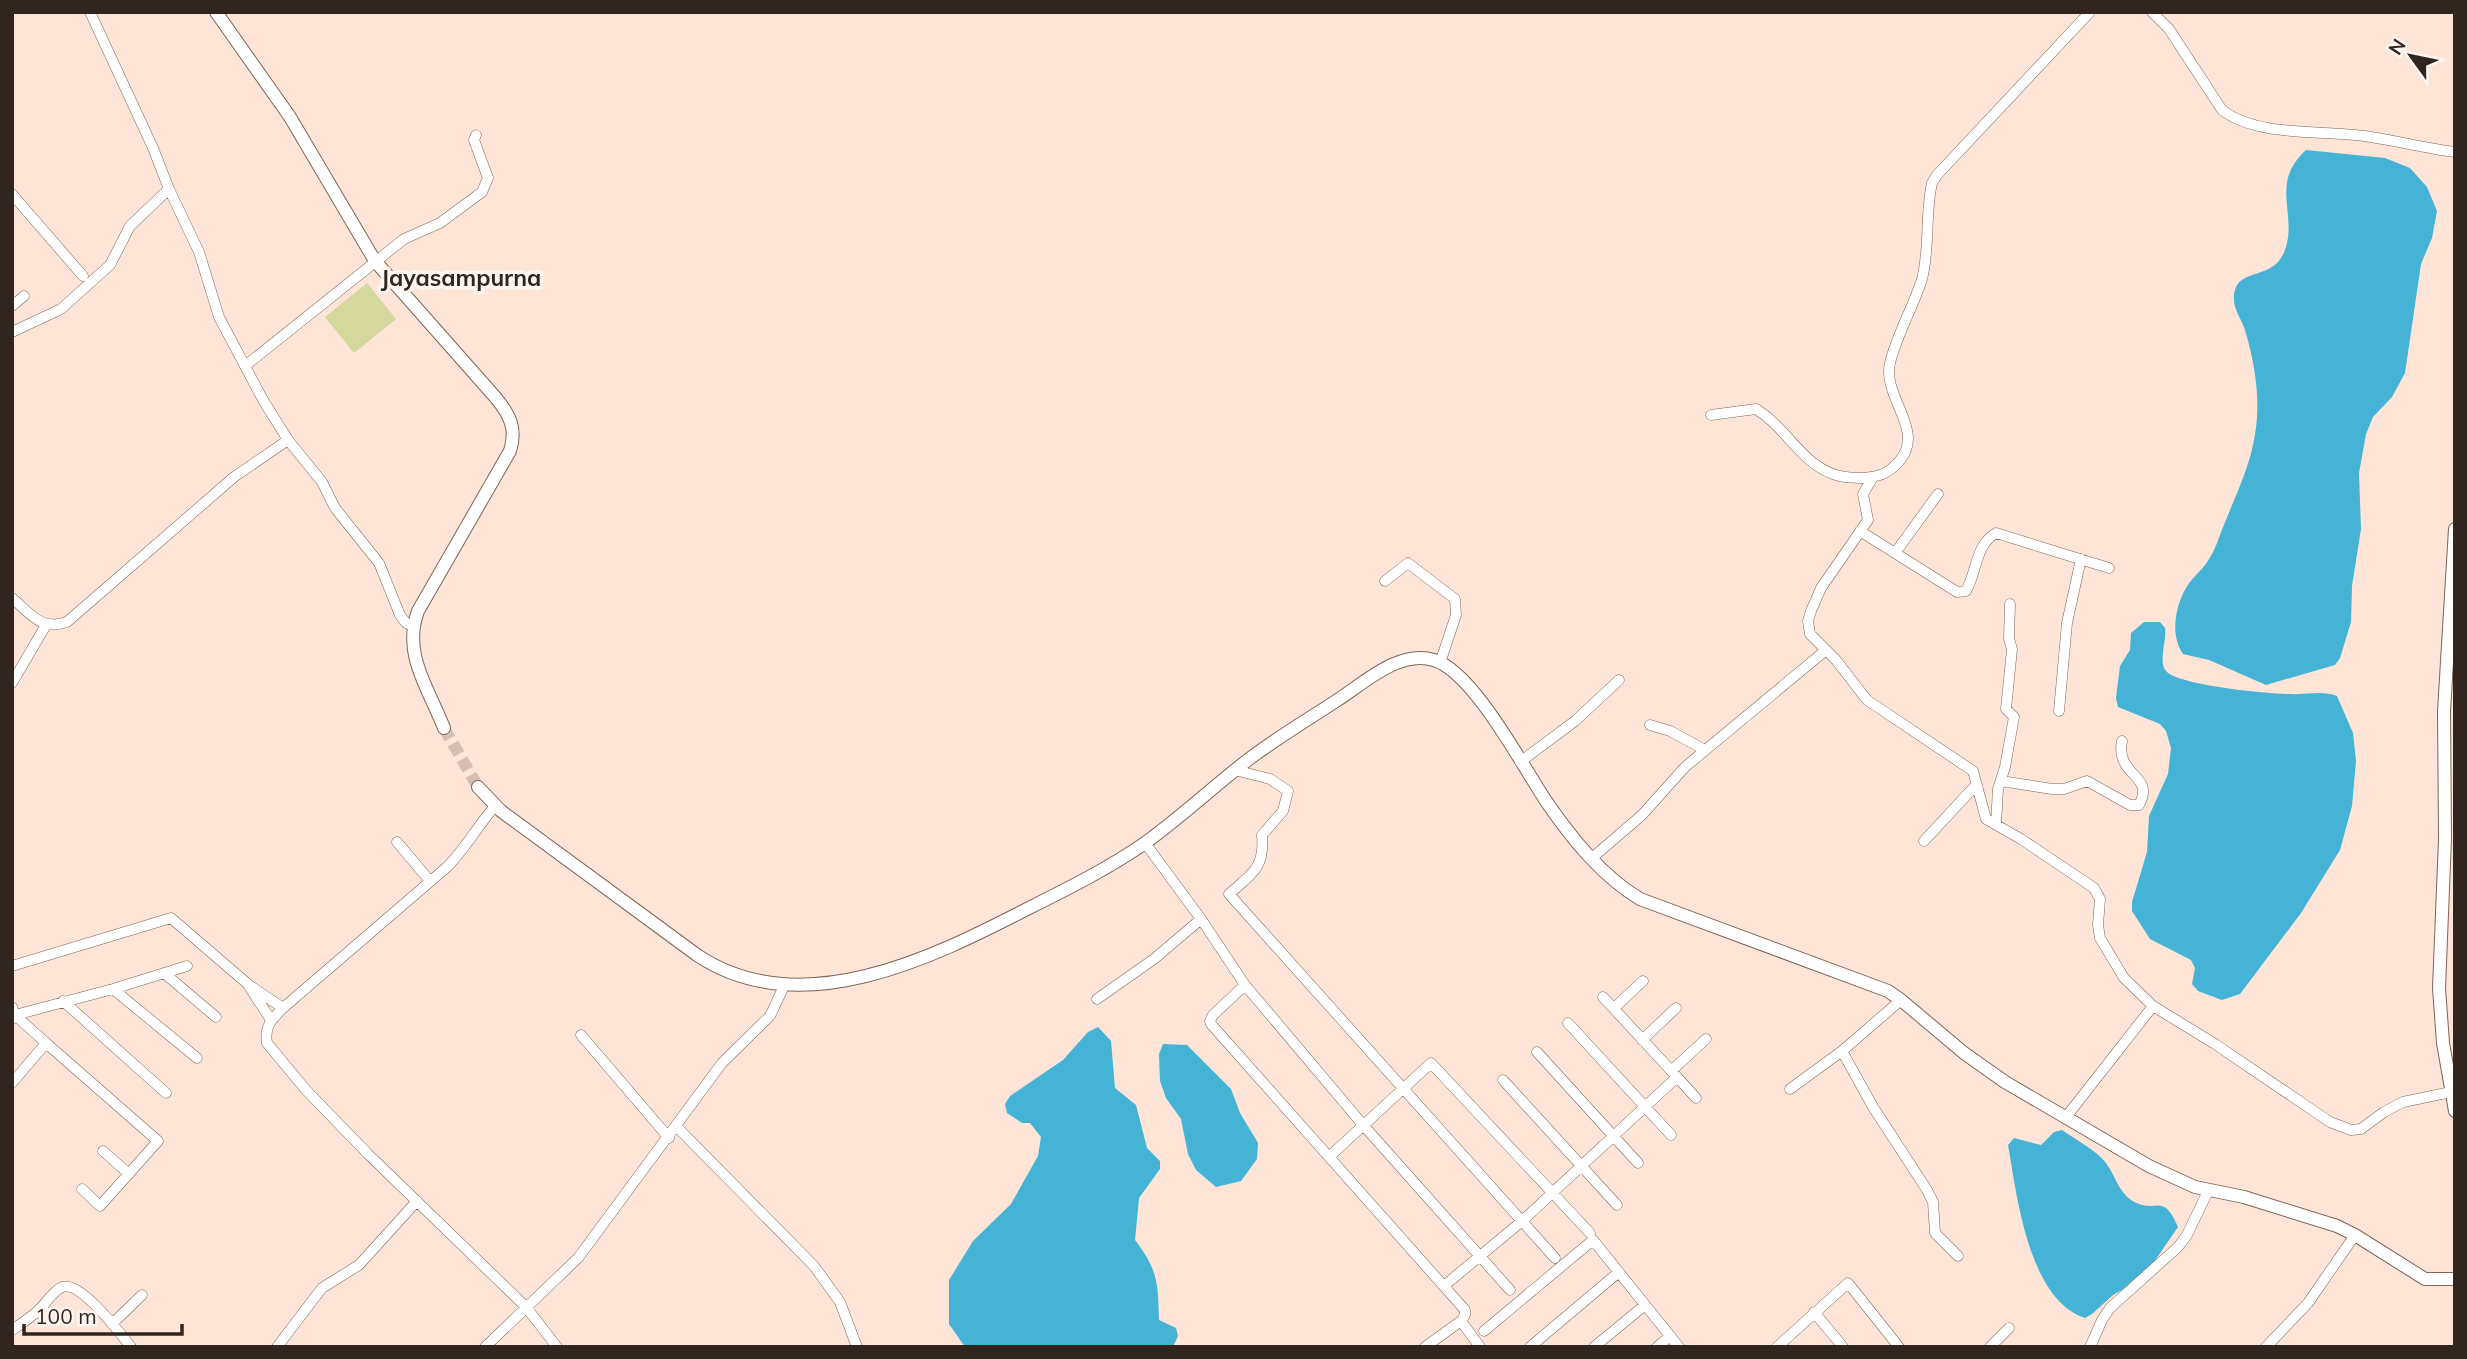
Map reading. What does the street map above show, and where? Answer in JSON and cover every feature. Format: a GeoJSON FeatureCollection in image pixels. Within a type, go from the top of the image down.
{"type":"FeatureCollection","features":[{"type":"Feature","properties":{"kind":"street"},"geometry":{"type":"LineString","coordinates":[[90,12],[199,252],[219,317],[263,400],[288,440],[322,481],[335,508],[379,563],[400,615],[406,623],[412,625]]}},
{"type":"Feature","properties":{"kind":"street"},"geometry":{"type":"LineString","coordinates":[[216,12],[290,117],[375,261],[496,398],[514,429],[510,450],[412,625],[412,647],[416,665],[444,728]]}},
{"type":"Feature","properties":{"kind":"street"},"geometry":{"type":"LineString","coordinates":[[1711,415],[1756,410],[1783,432],[1805,457],[1835,476],[1873,477],[1885,474],[1894,467],[1908,446],[1908,432],[1889,381],[1889,370],[1902,326],[1922,278],[1934,179],[2090,12]]}},
{"type":"Feature","properties":{"kind":"street"},"geometry":{"type":"LineString","coordinates":[[2152,12],[2169,29],[2222,110],[2232,118],[2256,126],[2362,136],[2455,152]]}},
{"type":"Feature","properties":{"kind":"street"},"geometry":{"type":"LineString","coordinates":[[245,366],[404,239],[440,223],[482,192],[488,178],[474,140],[476,135]]}},
{"type":"Feature","properties":{"kind":"street"},"geometry":{"type":"LineString","coordinates":[[12,332],[61,309],[110,265],[130,226],[169,189]]}},
{"type":"Feature","properties":{"kind":"street"},"geometry":{"type":"LineString","coordinates":[[12,195],[83,276]]}},
{"type":"Feature","properties":{"kind":"street"},"geometry":{"type":"LineString","coordinates":[[12,306],[24,296]]}},
{"type":"Feature","properties":{"kind":"street"},"geometry":{"type":"LineString","coordinates":[[12,598],[46,625],[54,626],[66,622],[224,485],[288,440]]}},
{"type":"Feature","properties":{"kind":"street"},"geometry":{"type":"LineString","coordinates":[[1873,477],[1863,494],[1869,516],[1821,588],[1808,621],[1810,634],[1836,660],[1867,700],[1973,771],[1986,819],[2094,888],[2100,898],[2098,925],[2105,949],[2124,978],[2153,1006],[2215,1044],[2330,1122],[2351,1130],[2364,1128],[2384,1112],[2403,1102],[2451,1093]]}},
{"type":"Feature","properties":{"kind":"street"},"geometry":{"type":"LineString","coordinates":[[1895,553],[1938,494]]}},
{"type":"Feature","properties":{"kind":"street"},"geometry":{"type":"LineString","coordinates":[[2455,529],[2449,711],[2450,842],[2439,988],[2443,1043],[2455,1111]]}},
{"type":"Feature","properties":{"kind":"street"},"geometry":{"type":"LineString","coordinates":[[1860,531],[1952,590],[1961,593],[1969,587],[1980,551],[1991,535],[1996,533],[2109,568]]}},
{"type":"Feature","properties":{"kind":"street"},"geometry":{"type":"LineString","coordinates":[[2059,711],[2067,623],[2081,559]]}},
{"type":"Feature","properties":{"kind":"street"},"geometry":{"type":"LineString","coordinates":[[1385,582],[1408,563],[1455,600],[1456,614],[1440,663]]}},
{"type":"Feature","properties":{"kind":"street"},"geometry":{"type":"LineString","coordinates":[[1996,825],[1998,789],[2014,717],[2006,709],[2012,649],[2009,639],[2010,604]]}},
{"type":"Feature","properties":{"kind":"street"},"geometry":{"type":"LineString","coordinates":[[12,683],[46,625]]}},
{"type":"Feature","properties":{"kind":"street"},"geometry":{"type":"LineString","coordinates":[[1592,859],[1642,815],[1671,781],[1704,750],[1826,650]]}},
{"type":"Feature","properties":{"kind":"street"},"geometry":{"type":"LineString","coordinates":[[478,787],[496,806],[541,842],[708,963],[755,981],[785,985],[850,979],[916,961],[1084,880],[1145,843],[1235,770],[1282,736],[1396,664],[1416,658],[1440,663],[1474,693],[1549,805],[1592,859],[1640,899],[1881,988],[1901,1000],[1978,1063],[2149,1166],[2195,1187],[2310,1216],[2356,1235],[2416,1275],[2433,1280],[2455,1279]]}},
{"type":"Feature","properties":{"kind":"street"},"geometry":{"type":"LineString","coordinates":[[1520,762],[1575,721],[1619,680]]}},
{"type":"Feature","properties":{"kind":"street"},"geometry":{"type":"LineString","coordinates":[[1650,725],[1670,731],[1704,750]]}},
{"type":"Feature","properties":{"kind":"street"},"geometry":{"type":"LineString","coordinates":[[2001,781],[2052,789],[2064,789],[2087,781],[2130,805],[2139,806],[2144,796],[2143,784],[2122,762],[2119,751],[2122,741]]}},
{"type":"Feature","properties":{"kind":"street"},"geometry":{"type":"LineString","coordinates":[[1235,770],[1270,779],[1288,791],[1283,811],[1262,835],[1263,851],[1259,868],[1229,894],[1555,1258]]}},
{"type":"Feature","properties":{"kind":"street"},"geometry":{"type":"LineString","coordinates":[[1924,841],[1976,785]]}},
{"type":"Feature","properties":{"kind":"street"},"geometry":{"type":"LineString","coordinates":[[496,806],[480,823],[465,847],[430,881],[271,1020],[266,1027],[267,1043],[333,1118],[526,1307],[557,1347]]}},
{"type":"Feature","properties":{"kind":"street"},"geometry":{"type":"LineString","coordinates":[[397,842],[430,881]]}},
{"type":"Feature","properties":{"kind":"street"},"geometry":{"type":"LineString","coordinates":[[1145,843],[1245,985],[1364,1126],[1510,1290]]}},
{"type":"Feature","properties":{"kind":"street"},"geometry":{"type":"LineString","coordinates":[[12,966],[171,918],[249,985],[283,1008]]}},
{"type":"Feature","properties":{"kind":"street"},"geometry":{"type":"LineString","coordinates":[[1097,999],[1154,959],[1201,919]]}},
{"type":"Feature","properties":{"kind":"street"},"geometry":{"type":"LineString","coordinates":[[13,1014],[113,989],[187,966]]}},
{"type":"Feature","properties":{"kind":"street"},"geometry":{"type":"LineString","coordinates":[[164,973],[216,1017]]}},
{"type":"Feature","properties":{"kind":"street"},"geometry":{"type":"LineString","coordinates":[[1614,1009],[1643,981]]}},
{"type":"Feature","properties":{"kind":"street"},"geometry":{"type":"LineString","coordinates":[[249,985],[271,1020]]}},
{"type":"Feature","properties":{"kind":"street"},"geometry":{"type":"LineString","coordinates":[[485,1347],[579,1258],[729,1055],[770,1016],[785,985]]}},
{"type":"Feature","properties":{"kind":"street"},"geometry":{"type":"LineString","coordinates":[[1245,985],[1213,1015],[1211,1024],[1465,1310],[1461,1321],[1425,1347]]}},
{"type":"Feature","properties":{"kind":"street"},"geometry":{"type":"LineString","coordinates":[[113,989],[197,1058]]}},
{"type":"Feature","properties":{"kind":"street"},"geometry":{"type":"LineString","coordinates":[[1603,997],[1696,1098]]}},
{"type":"Feature","properties":{"kind":"street"},"geometry":{"type":"LineString","coordinates":[[1790,1089],[1842,1051],[1901,1000]]}},
{"type":"Feature","properties":{"kind":"street"},"geometry":{"type":"LineString","coordinates":[[63,1001],[166,1093]]}},
{"type":"Feature","properties":{"kind":"street"},"geometry":{"type":"LineString","coordinates":[[2066,1117],[2153,1006]]}},
{"type":"Feature","properties":{"kind":"street"},"geometry":{"type":"LineString","coordinates":[[1642,1040],[1676,1008]]}},
{"type":"Feature","properties":{"kind":"street"},"geometry":{"type":"LineString","coordinates":[[13,1014],[158,1142],[100,1206],[82,1189]]}},
{"type":"Feature","properties":{"kind":"street"},"geometry":{"type":"LineString","coordinates":[[1568,1023],[1671,1135]]}},
{"type":"Feature","properties":{"kind":"street"},"geometry":{"type":"LineString","coordinates":[[581,1035],[669,1138]]}},
{"type":"Feature","properties":{"kind":"street"},"geometry":{"type":"LineString","coordinates":[[1445,1285],[1521,1222],[1645,1106],[1706,1039]]}},
{"type":"Feature","properties":{"kind":"street"},"geometry":{"type":"LineString","coordinates":[[12,1083],[46,1043]]}},
{"type":"Feature","properties":{"kind":"street"},"geometry":{"type":"LineString","coordinates":[[1842,1051],[1873,1107],[1933,1202],[1935,1234],[1958,1256]]}},
{"type":"Feature","properties":{"kind":"street"},"geometry":{"type":"LineString","coordinates":[[1537,1052],[1638,1163]]}},
{"type":"Feature","properties":{"kind":"street"},"geometry":{"type":"LineString","coordinates":[[1329,1157],[1431,1063],[1590,1233]]}},
{"type":"Feature","properties":{"kind":"street"},"geometry":{"type":"LineString","coordinates":[[1503,1080],[1617,1205]]}},
{"type":"Feature","properties":{"kind":"street"},"geometry":{"type":"LineString","coordinates":[[677,1128],[814,1265],[840,1302],[857,1347]]}},
{"type":"Feature","properties":{"kind":"street"},"geometry":{"type":"LineString","coordinates":[[103,1151],[129,1174]]}},
{"type":"Feature","properties":{"kind":"street"},"geometry":{"type":"LineString","coordinates":[[2090,1347],[2110,1308],[2178,1247],[2187,1235],[2209,1189]]}},
{"type":"Feature","properties":{"kind":"street"},"geometry":{"type":"LineString","coordinates":[[277,1347],[322,1288],[359,1265],[417,1201]]}},
{"type":"Feature","properties":{"kind":"street"},"geometry":{"type":"LineString","coordinates":[[2266,1347],[2308,1303],[2356,1235]]}},
{"type":"Feature","properties":{"kind":"street"},"geometry":{"type":"LineString","coordinates":[[1484,1331],[1593,1240],[1679,1347]]}},
{"type":"Feature","properties":{"kind":"street"},"geometry":{"type":"LineString","coordinates":[[1530,1347],[1619,1272]]}},
{"type":"Feature","properties":{"kind":"street"},"geometry":{"type":"LineString","coordinates":[[1777,1347],[1848,1283],[1899,1347]]}},
{"type":"Feature","properties":{"kind":"street"},"geometry":{"type":"LineString","coordinates":[[12,1330],[38,1311],[59,1288],[67,1286],[88,1298],[131,1347]]}},
{"type":"Feature","properties":{"kind":"street"},"geometry":{"type":"LineString","coordinates":[[112,1324],[142,1295]]}},
{"type":"Feature","properties":{"kind":"street"},"geometry":{"type":"LineString","coordinates":[[1594,1347],[1645,1305]]}},
{"type":"Feature","properties":{"kind":"street"},"geometry":{"type":"LineString","coordinates":[[1814,1312],[1843,1347]]}},
{"type":"Feature","properties":{"kind":"street"},"geometry":{"type":"LineString","coordinates":[[1461,1321],[1480,1347]]}},
{"type":"Feature","properties":{"kind":"street"},"geometry":{"type":"LineString","coordinates":[[1990,1347],[2009,1328]]}},
{"type":"Feature","properties":{"kind":"street"},"geometry":{"type":"LineString","coordinates":[[1657,1347],[1670,1336]]}},
{"type":"Feature","properties":{"kind":"green space"},"geometry":{"type":"Polygon","coordinates":[[[367,283],[396,319],[354,353],[325,317],[367,283]]]}},
{"type":"Feature","properties":{"kind":"water"},"geometry":{"type":"Polygon","coordinates":[[[2306,150],[2385,158],[2410,168],[2427,187],[2437,211],[2432,238],[2421,264],[2405,373],[2392,397],[2373,417],[2366,434],[2359,473],[2361,529],[2352,586],[2351,622],[2340,658],[2335,665],[2266,685],[2209,660],[2183,654],[2175,630],[2179,604],[2186,588],[2207,563],[2216,547],[2247,466],[2256,430],[2255,372],[2245,330],[2234,304],[2235,289],[2247,277],[2272,267],[2285,250],[2289,224],[2286,199],[2289,175],[2306,150]]]}},
{"type":"Feature","properties":{"kind":"water"},"geometry":{"type":"Polygon","coordinates":[[[2144,622],[2160,622],[2165,628],[2163,662],[2166,671],[2174,676],[2244,690],[2289,694],[2325,693],[2337,696],[2353,733],[2356,761],[2352,806],[2340,850],[2301,913],[2240,994],[2222,1000],[2198,991],[2192,984],[2195,968],[2191,960],[2150,939],[2132,911],[2132,902],[2147,852],[2149,816],[2168,774],[2171,748],[2166,731],[2160,724],[2118,707],[2116,698],[2120,666],[2130,650],[2131,633],[2144,622]]]}},
{"type":"Feature","properties":{"kind":"water"},"geometry":{"type":"Polygon","coordinates":[[[1098,1027],[1111,1041],[1115,1088],[1136,1105],[1147,1148],[1160,1161],[1160,1169],[1139,1198],[1135,1240],[1155,1277],[1159,1320],[1176,1328],[1178,1336],[1173,1347],[965,1347],[949,1324],[949,1280],[973,1241],[1011,1204],[1038,1156],[1041,1137],[1030,1123],[1022,1123],[1007,1113],[1005,1104],[1010,1096],[1063,1060],[1088,1032],[1098,1027]]]}},
{"type":"Feature","properties":{"kind":"water"},"geometry":{"type":"Polygon","coordinates":[[[1163,1044],[1187,1045],[1231,1089],[1240,1113],[1258,1143],[1257,1159],[1241,1181],[1216,1187],[1196,1170],[1188,1154],[1181,1119],[1166,1098],[1160,1081],[1159,1054],[1163,1044]]]}},
{"type":"Feature","properties":{"kind":"water"},"geometry":{"type":"Polygon","coordinates":[[[2062,1130],[2102,1158],[2120,1188],[2131,1200],[2147,1206],[2163,1206],[2178,1227],[2143,1278],[2113,1295],[2085,1318],[2066,1307],[2050,1290],[2038,1268],[2021,1217],[2008,1145],[2014,1138],[2041,1145],[2054,1132],[2062,1130]]]}},
{"type":"Feature","properties":{"kind":"tunnel"},"geometry":{"type":"LineString","coordinates":[[444,728],[478,787]]}},
{"type":"Feature","properties":{"kind":"district","name":"Jayasampurna"},"geometry":{"type":"Point","coordinates":[461,278]}}]}
